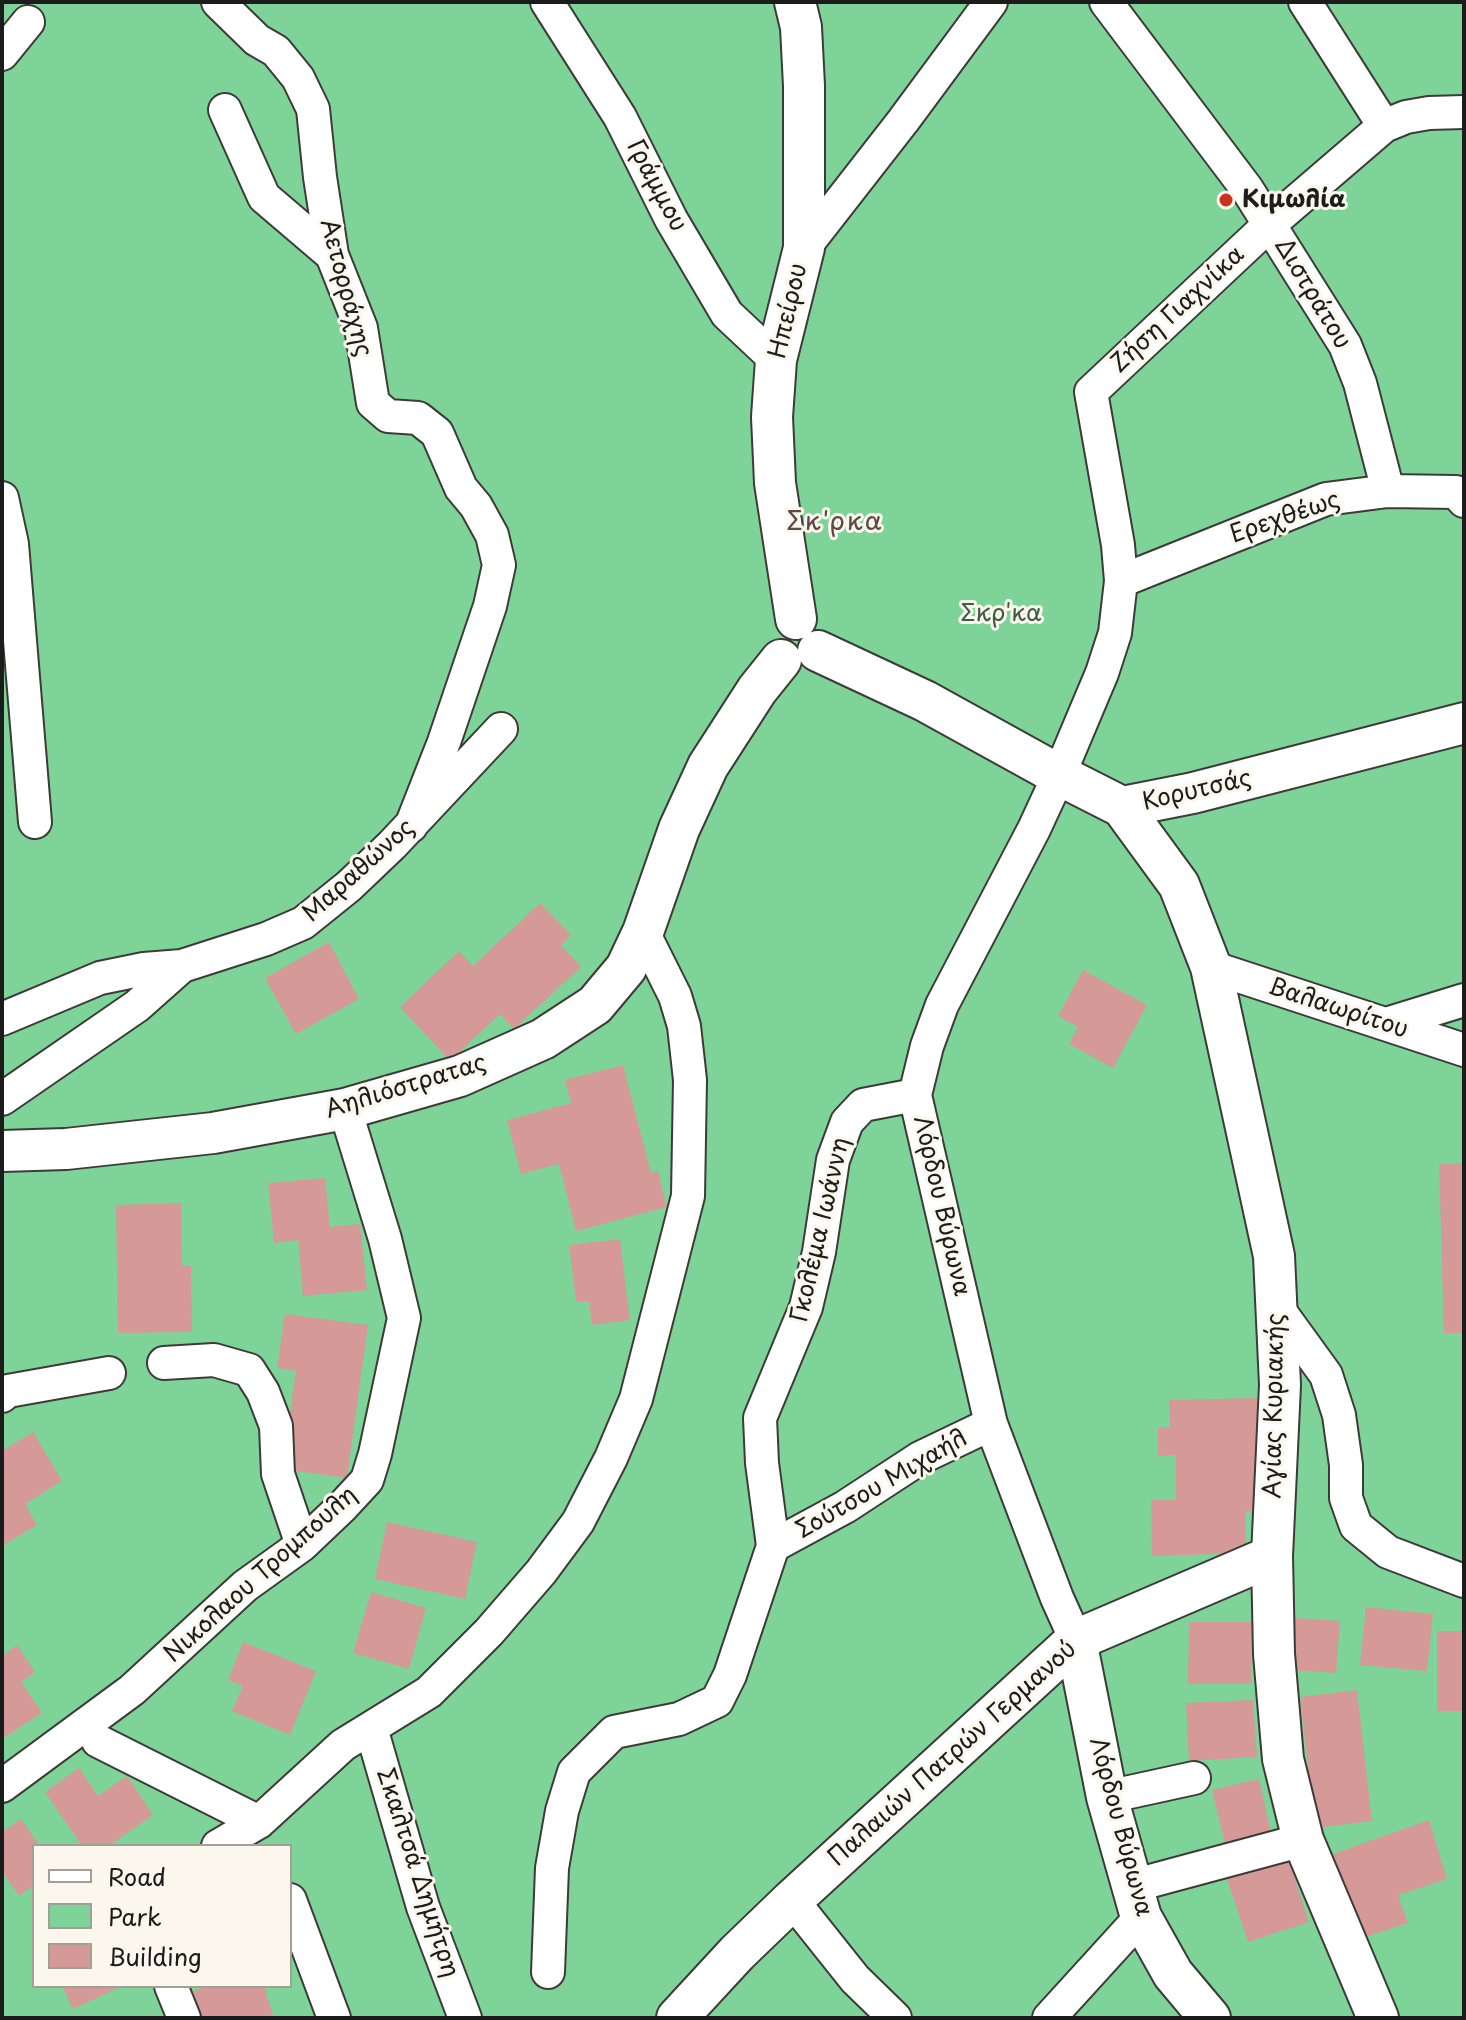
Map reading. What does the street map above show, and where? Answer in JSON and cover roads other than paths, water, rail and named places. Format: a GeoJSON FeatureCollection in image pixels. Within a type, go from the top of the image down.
{"type":"FeatureCollection","features":[{"type":"Feature","properties":{"kind":"street","name":"Αετορράχης"},"geometry":{"type":"LineString","coordinates":[[218,2],[257,40],[276,51],[298,78],[313,109],[332,255],[361,328],[373,403],[388,416],[418,418],[437,433],[461,488],[476,506],[492,535],[499,565],[490,606],[444,742],[411,826]]}},
{"type":"Feature","properties":{"kind":"street","name":"Γράμμου"},"geometry":{"type":"LineString","coordinates":[[547,2],[620,117],[671,219],[727,314],[776,360]]}},
{"type":"Feature","properties":{"kind":"street","name":"Ηπείρου"},"geometry":{"type":"LineString","coordinates":[[795,2],[801,27],[804,86],[804,248],[776,360],[772,417],[775,483],[798,643]]}},
{"type":"Feature","properties":{"kind":"street"},"geometry":{"type":"LineString","coordinates":[[804,248],[991,2]]}},
{"type":"Feature","properties":{"kind":"street","name":"Διστράτου"},"geometry":{"type":"LineString","coordinates":[[1106,2],[1247,189],[1345,345],[1360,383],[1388,491]]}},
{"type":"Feature","properties":{"kind":"street"},"geometry":{"type":"LineString","coordinates":[[1305,2],[1384,126]]}},
{"type":"Feature","properties":{"kind":"street"},"geometry":{"type":"LineString","coordinates":[[2,54],[28,22]]}},
{"type":"Feature","properties":{"kind":"street"},"geometry":{"type":"LineString","coordinates":[[225,110],[264,197],[332,255]]}},
{"type":"Feature","properties":{"kind":"street","name":"Ζήση Γιαχνίκα"},"geometry":{"type":"LineString","coordinates":[[1091,392],[1270,224],[1384,126],[1406,117],[1464,112]]}},
{"type":"Feature","properties":{"kind":"street","name":"Λόρδου Βύρωνα"},"geometry":{"type":"LineString","coordinates":[[1091,392],[1118,545],[1121,581],[1115,633],[1102,673],[1034,829],[942,1005],[927,1046],[915,1095],[991,1424],[1076,1640],[1107,1797],[1136,1901],[1173,1974],[1210,2018]]}},
{"type":"Feature","properties":{"kind":"street","name":"Ερεχθέως"},"geometry":{"type":"LineString","coordinates":[[1121,581],[1326,499],[1388,491],[1460,496]]}},
{"type":"Feature","properties":{"kind":"street"},"geometry":{"type":"LineString","coordinates":[[2,498],[12,544],[15,716],[35,822]]}},
{"type":"Feature","properties":{"kind":"street","name":"Κορυτσάς"},"geometry":{"type":"LineString","coordinates":[[798,643],[925,701],[1122,807],[1193,793],[1464,723]]}},
{"type":"Feature","properties":{"kind":"street","name":"Αηλιόστρατας"},"geometry":{"type":"LineString","coordinates":[[2,1151],[66,1149],[213,1133],[345,1109],[460,1076],[543,1039],[595,1005],[626,968],[643,932],[679,829],[708,766],[757,690],[798,643]]}},
{"type":"Feature","properties":{"kind":"street","name":"Μαραθώνος"},"geometry":{"type":"LineString","coordinates":[[2,1019],[100,978],[144,969],[182,966],[266,939],[303,923],[349,886],[411,826],[501,729]]}},
{"type":"Feature","properties":{"kind":"street","name":"Αγίας Κυριακής"},"geometry":{"type":"LineString","coordinates":[[1122,807],[1179,885],[1211,967],[1274,1256],[1280,1385],[1272,1556],[1274,1654],[1283,1759],[1303,1840],[1378,2018]]}},
{"type":"Feature","properties":{"kind":"street"},"geometry":{"type":"LineString","coordinates":[[226,1844],[264,1834],[343,1745],[429,1692],[489,1632],[541,1572],[578,1522],[611,1458],[636,1399],[688,1196],[690,1080],[684,1026],[675,996],[643,932]]}},
{"type":"Feature","properties":{"kind":"street"},"geometry":{"type":"LineString","coordinates":[[2,1099],[137,1006],[182,966]]}},
{"type":"Feature","properties":{"kind":"street","name":"Βαλαωρίτου"},"geometry":{"type":"LineString","coordinates":[[1211,967],[1464,1050]]}},
{"type":"Feature","properties":{"kind":"street"},"geometry":{"type":"LineString","coordinates":[[1386,1024],[1464,1000]]}},
{"type":"Feature","properties":{"kind":"street","name":"Γκολέμα Ιωάννη"},"geometry":{"type":"LineString","coordinates":[[548,1972],[552,1868],[562,1811],[574,1772],[614,1732],[679,1719],[717,1701],[730,1675],[773,1546],[762,1463],[760,1418],[806,1307],[819,1252],[833,1160],[847,1122],[863,1105],[915,1095]]}},
{"type":"Feature","properties":{"kind":"street","name":"Νικολαου Τρομπουλη"},"geometry":{"type":"LineString","coordinates":[[2,1786],[132,1690],[245,1586],[302,1545],[367,1480],[404,1318],[385,1239],[345,1109]]}},
{"type":"Feature","properties":{"kind":"street"},"geometry":{"type":"LineString","coordinates":[[1276,1306],[1326,1375],[1339,1415],[1346,1465],[1346,1498],[1356,1526],[1388,1552],[1464,1581]]}},
{"type":"Feature","properties":{"kind":"street"},"geometry":{"type":"LineString","coordinates":[[164,1363],[214,1360],[249,1370],[263,1392],[276,1426],[278,1474],[302,1545]]}},
{"type":"Feature","properties":{"kind":"street"},"geometry":{"type":"LineString","coordinates":[[2,1396],[8,1391],[109,1373]]}},
{"type":"Feature","properties":{"kind":"street","name":"Σούτσου Μιχαήλ"},"geometry":{"type":"LineString","coordinates":[[773,1546],[845,1507],[920,1458],[991,1424]]}},
{"type":"Feature","properties":{"kind":"street","name":"Παλαιών Πατρών Γερμανού"},"geometry":{"type":"LineString","coordinates":[[677,2018],[792,1900],[1076,1640],[1272,1556]]}},
{"type":"Feature","properties":{"kind":"street","name":"Σκαλτσά Δημήτρη"},"geometry":{"type":"LineString","coordinates":[[371,1728],[423,1907],[465,2018]]}},
{"type":"Feature","properties":{"kind":"street"},"geometry":{"type":"LineString","coordinates":[[98,1741],[264,1834]]}},
{"type":"Feature","properties":{"kind":"street"},"geometry":{"type":"LineString","coordinates":[[1107,1797],[1194,1778]]}},
{"type":"Feature","properties":{"kind":"street"},"geometry":{"type":"LineString","coordinates":[[1049,2018],[1136,1901],[1303,1840]]}},
{"type":"Feature","properties":{"kind":"street"},"geometry":{"type":"LineString","coordinates":[[792,1900],[855,1979],[895,2018]]}},
{"type":"Feature","properties":{"kind":"street"},"geometry":{"type":"LineString","coordinates":[[292,1905],[334,2018]]}},
{"type":"Feature","properties":{"kind":"street"},"geometry":{"type":"LineString","coordinates":[[172,1988],[184,2018]]}},
{"type":"Feature","properties":{"kind":"place","name":"Κιμωλία"},"geometry":{"type":"Point","coordinates":[1226,200]}},
{"type":"Feature","properties":{"kind":"district","name":"Σκ'ρκα"},"geometry":{"type":"Point","coordinates":[835,523]}},
{"type":"Feature","properties":{"kind":"park label","name":"Σκρ'κα"},"geometry":{"type":"Point","coordinates":[1001,614]}}]}
